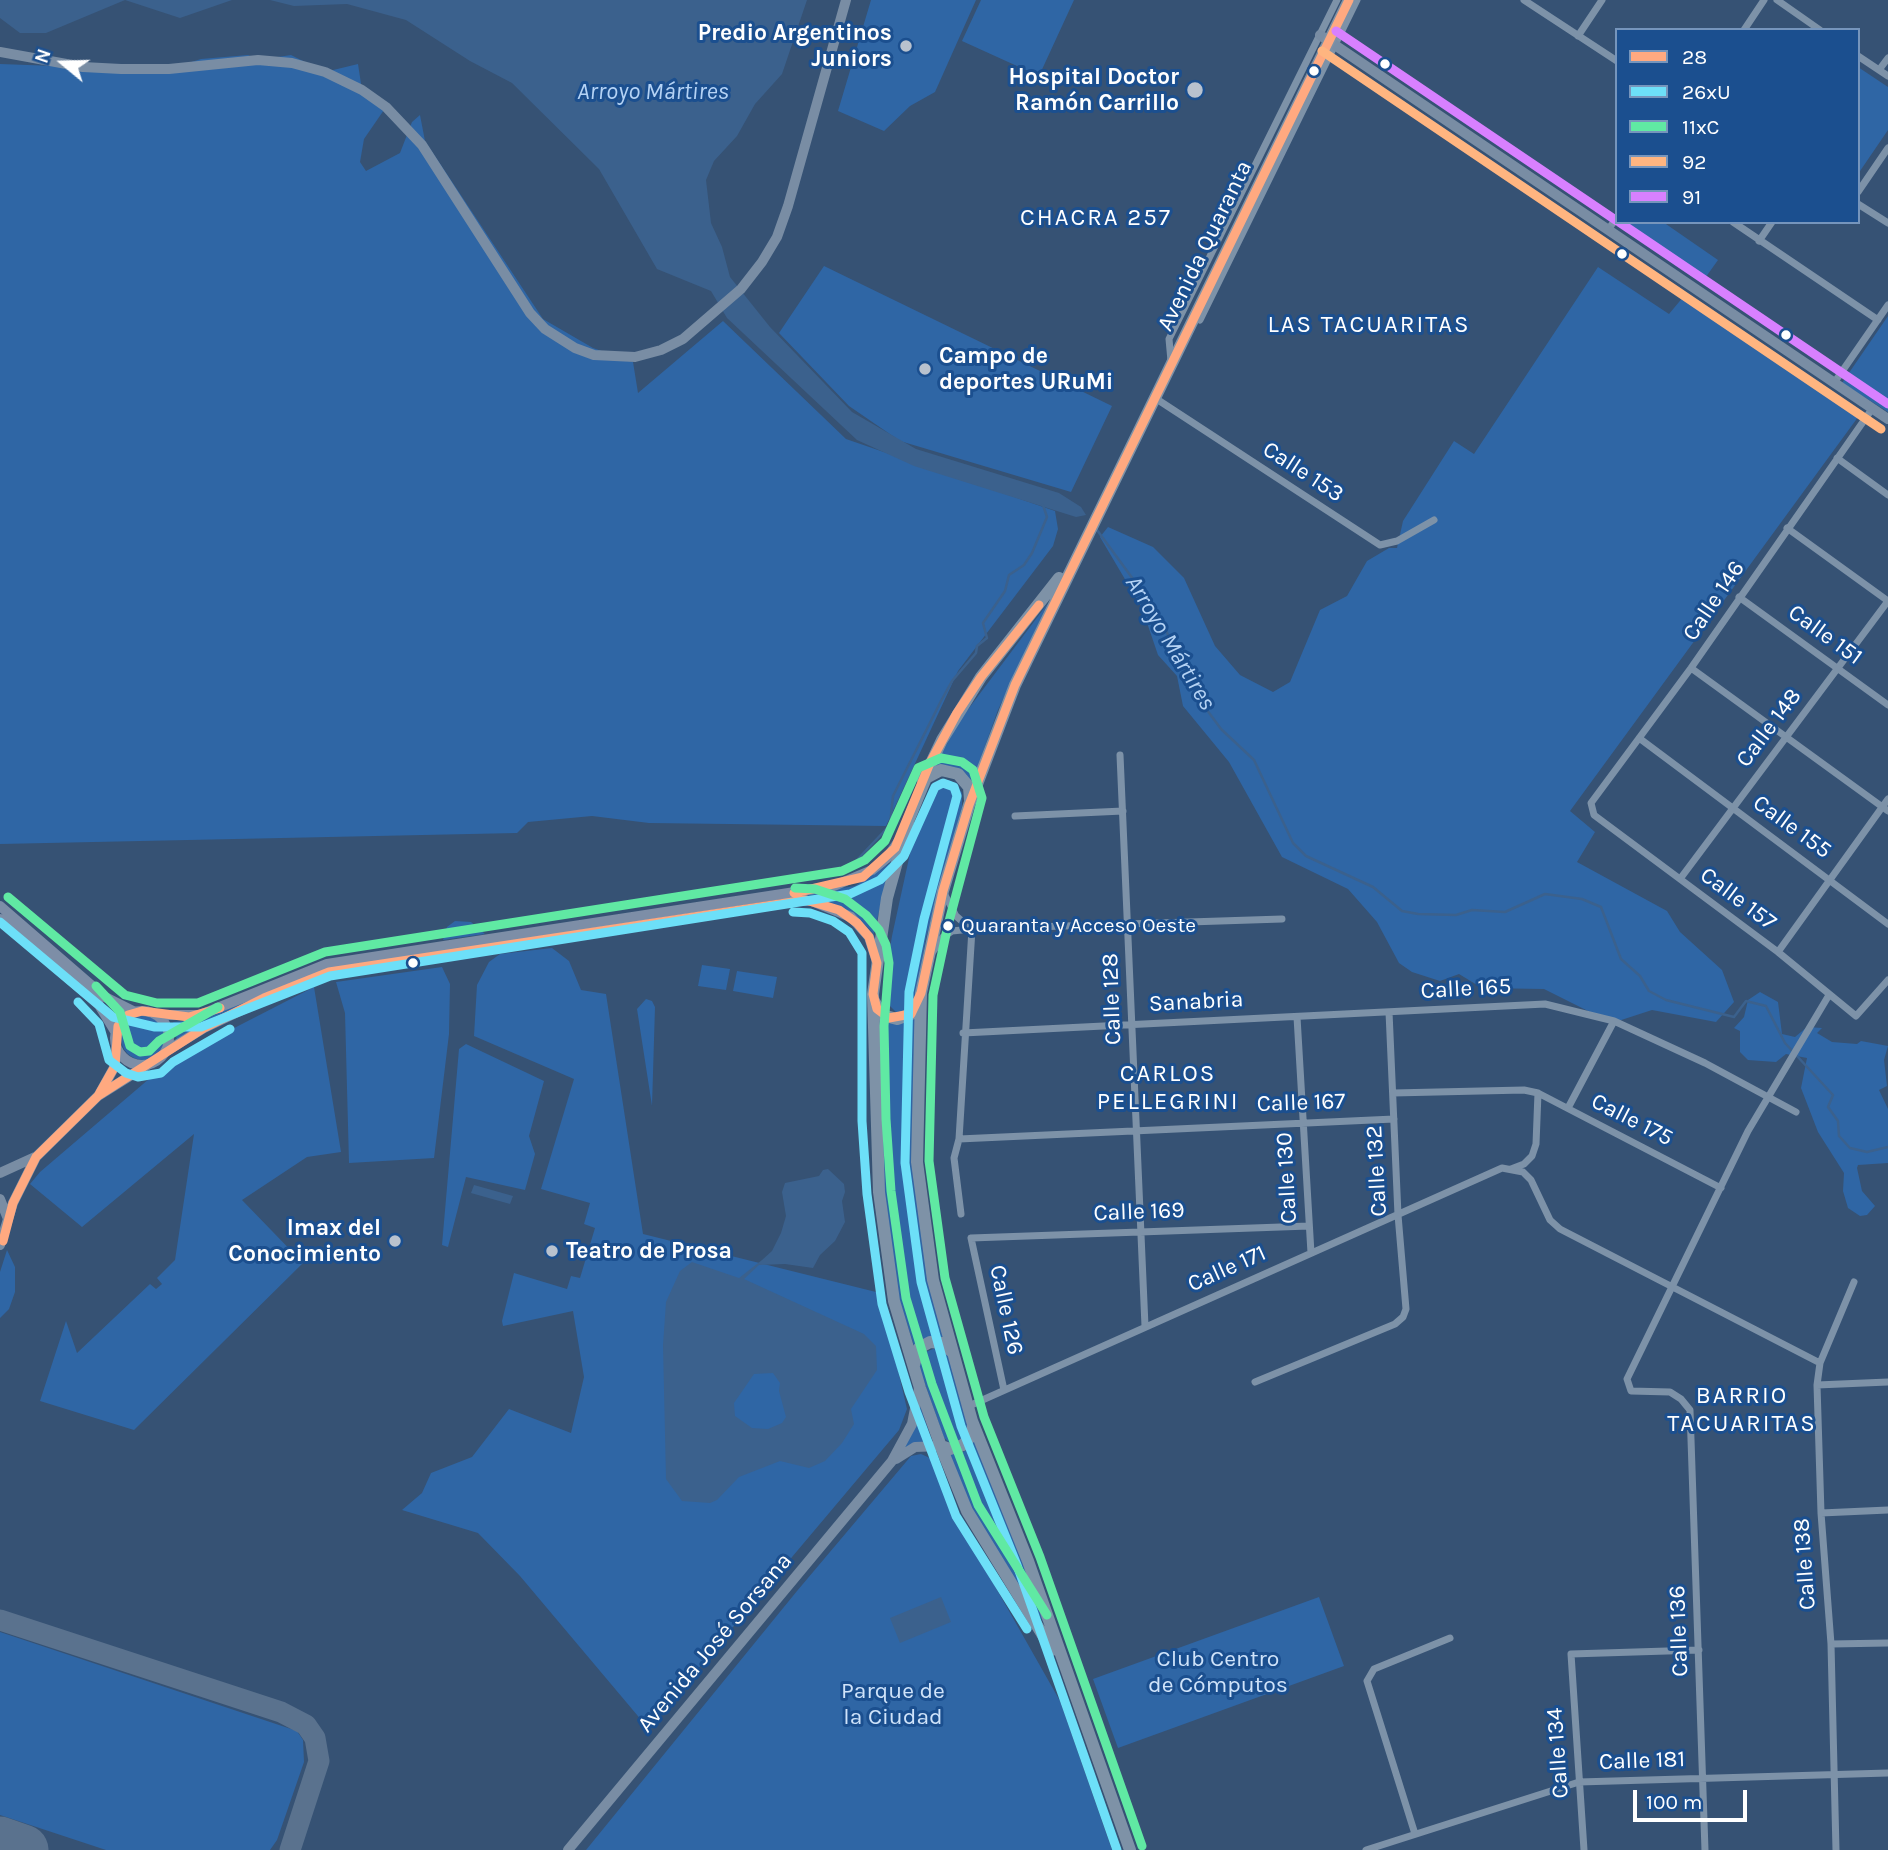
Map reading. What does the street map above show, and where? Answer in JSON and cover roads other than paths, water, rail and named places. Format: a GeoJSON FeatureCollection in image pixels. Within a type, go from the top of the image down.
{"type":"FeatureCollection","features":[{"type":"Feature","properties":{"kind":"highway","name":"Avenida Quaranta"},"geometry":{"type":"LineString","coordinates":[[1075,557],[1349,0]]}},
{"type":"Feature","properties":{"kind":"highway"},"geometry":{"type":"LineString","coordinates":[[1074,1694],[1041,1629],[967,1511],[920,1388],[894,1301],[879,1192],[873,994],[887,898],[909,819],[942,740],[963,704],[1075,557]]}},
{"type":"Feature","properties":{"kind":"highway"},"geometry":{"type":"LineString","coordinates":[[941,1446],[954,1449],[967,1443],[973,1430],[969,1406],[951,1351],[933,1280],[917,1162],[921,993],[943,891],[969,804],[1011,694],[1075,557]]}},
{"type":"Feature","properties":{"kind":"highway"},"geometry":{"type":"LineString","coordinates":[[921,787],[933,773],[950,770],[958,774],[969,787],[969,804]]}},
{"type":"Feature","properties":{"kind":"highway"},"geometry":{"type":"LineString","coordinates":[[873,994],[877,1009],[882,1015],[897,1019],[911,1014],[921,993]]}},
{"type":"Feature","properties":{"kind":"highway"},"geometry":{"type":"LineString","coordinates":[[914,1366],[915,1353],[924,1344],[942,1343],[951,1351]]}},
{"type":"Feature","properties":{"kind":"highway"},"geometry":{"type":"LineString","coordinates":[[972,1421],[1028,1561],[1130,1850]]}},
{"type":"Feature","properties":{"kind":"main road"},"geometry":{"type":"LineString","coordinates":[[0,52],[83,67],[169,69],[258,60],[292,63],[325,72],[362,90],[405,125],[422,145],[530,313],[560,340],[594,355],[635,357],[661,350],[683,339],[713,315],[741,289],[777,237],[809,138],[846,0]]}},
{"type":"Feature","properties":{"kind":"main road"},"geometry":{"type":"LineString","coordinates":[[1328,41],[1888,419]]}},
{"type":"Feature","properties":{"kind":"main road"},"geometry":{"type":"LineString","coordinates":[[0,906],[105,997],[135,1012],[200,1015],[327,964],[834,887],[863,877],[887,858],[909,819]]}},
{"type":"Feature","properties":{"kind":"main road"},"geometry":{"type":"LineString","coordinates":[[0,1245],[13,1203],[36,1157],[98,1096],[165,1052],[264,998],[329,972],[798,900],[828,906],[851,917],[869,937],[877,963]]}},
{"type":"Feature","properties":{"kind":"main road"},"geometry":{"type":"LineString","coordinates":[[0,919],[99,1005],[125,1059],[132,1063],[149,1065]]}},
{"type":"Feature","properties":{"kind":"main road"},"geometry":{"type":"LineString","coordinates":[[98,1096],[115,1066],[116,1039],[122,1020],[135,1012]]}},
{"type":"Feature","properties":{"kind":"main road"},"geometry":{"type":"LineString","coordinates":[[156,1015],[167,1028],[169,1044],[165,1052]]}},
{"type":"Feature","properties":{"kind":"main road"},"geometry":{"type":"LineString","coordinates":[[0,1174],[36,1157]]}},
{"type":"Feature","properties":{"kind":"main road"},"geometry":{"type":"LineString","coordinates":[[0,1199],[8,1223]]}},
{"type":"Feature","properties":{"kind":"main road","name":"Avenida José Sorsana"},"geometry":{"type":"LineString","coordinates":[[568,1850],[892,1461],[912,1424],[920,1388]]}},
{"type":"Feature","properties":{"kind":"main road","name":"Avenida José Sorsana"},"geometry":{"type":"LineString","coordinates":[[892,1461],[915,1447],[941,1446]]}},
{"type":"Feature","properties":{"kind":"street"},"geometry":{"type":"LineString","coordinates":[[1328,41],[1338,0]]}},
{"type":"Feature","properties":{"kind":"street"},"geometry":{"type":"LineString","coordinates":[[1328,41],[1357,0]]}},
{"type":"Feature","properties":{"kind":"street"},"geometry":{"type":"LineString","coordinates":[[1524,0],[1615,60]]}},
{"type":"Feature","properties":{"kind":"street"},"geometry":{"type":"LineString","coordinates":[[1578,36],[1602,0]]}},
{"type":"Feature","properties":{"kind":"street"},"geometry":{"type":"LineString","coordinates":[[1745,28],[1764,0]]}},
{"type":"Feature","properties":{"kind":"street"},"geometry":{"type":"LineString","coordinates":[[1777,0],[1817,28]]}},
{"type":"Feature","properties":{"kind":"street"},"geometry":{"type":"LineString","coordinates":[[1860,57],[1888,76]]}},
{"type":"Feature","properties":{"kind":"street"},"geometry":{"type":"LineString","coordinates":[[1879,70],[1888,58]]}},
{"type":"Feature","properties":{"kind":"street"},"geometry":{"type":"LineString","coordinates":[[1860,189],[1888,148]]}},
{"type":"Feature","properties":{"kind":"street"},"geometry":{"type":"LineString","coordinates":[[1860,205],[1888,223]]}},
{"type":"Feature","properties":{"kind":"street"},"geometry":{"type":"LineString","coordinates":[[1608,230],[1615,220]]}},
{"type":"Feature","properties":{"kind":"street"},"geometry":{"type":"LineString","coordinates":[[1736,224],[1878,320]]}},
{"type":"Feature","properties":{"kind":"street"},"geometry":{"type":"LineString","coordinates":[[1759,241],[1771,224]]}},
{"type":"Feature","properties":{"kind":"street"},"geometry":{"type":"LineString","coordinates":[[1834,383],[1888,305]]}},
{"type":"Feature","properties":{"kind":"street","name":"Calle 153"},"geometry":{"type":"LineString","coordinates":[[1154,397],[1380,545],[1397,541],[1434,520]]}},
{"type":"Feature","properties":{"kind":"street","name":"Calle 146"},"geometry":{"type":"LineString","coordinates":[[1594,815],[1591,803],[1691,668],[1872,409]]}},
{"type":"Feature","properties":{"kind":"street"},"geometry":{"type":"LineString","coordinates":[[1837,458],[1888,495]]}},
{"type":"Feature","properties":{"kind":"street"},"geometry":{"type":"LineString","coordinates":[[1787,528],[1888,601]]}},
{"type":"Feature","properties":{"kind":"street","name":"Calle 151"},"geometry":{"type":"LineString","coordinates":[[1739,597],[1888,705]]}},
{"type":"Feature","properties":{"kind":"street","name":"Calle 148"},"geometry":{"type":"LineString","coordinates":[[1680,879],[1888,601]]}},
{"type":"Feature","properties":{"kind":"street"},"geometry":{"type":"LineString","coordinates":[[1691,668],[1885,809]]}},
{"type":"Feature","properties":{"kind":"street","name":"Calle 155"},"geometry":{"type":"LineString","coordinates":[[1639,738],[1888,924]]}},
{"type":"Feature","properties":{"kind":"street","name":"Calle 128"},"geometry":{"type":"LineString","coordinates":[[1121,755],[1145,1326]]}},
{"type":"Feature","properties":{"kind":"street"},"geometry":{"type":"LineString","coordinates":[[1777,952],[1885,809],[1888,799]]}},
{"type":"Feature","properties":{"kind":"street"},"geometry":{"type":"LineString","coordinates":[[1015,816],[1123,811]]}},
{"type":"Feature","properties":{"kind":"street","name":"Calle 157"},"geometry":{"type":"LineString","coordinates":[[1594,815],[1777,952],[1856,1016],[1888,980]]}},
{"type":"Feature","properties":{"kind":"street"},"geometry":{"type":"LineString","coordinates":[[943,891],[956,916],[972,929]]}},
{"type":"Feature","properties":{"kind":"street"},"geometry":{"type":"LineString","coordinates":[[928,959],[943,937],[952,931],[1282,919]]}},
{"type":"Feature","properties":{"kind":"street"},"geometry":{"type":"LineString","coordinates":[[961,1214],[954,1158],[959,1139],[963,1033],[972,929]]}},
{"type":"Feature","properties":{"kind":"street"},"geometry":{"type":"LineString","coordinates":[[1672,1288],[1767,1098],[1829,995]]}},
{"type":"Feature","properties":{"kind":"street","name":"Calle 165"},"geometry":{"type":"LineString","coordinates":[[1389,1013],[1545,1004],[1614,1021],[1705,1063],[1796,1112]]}},
{"type":"Feature","properties":{"kind":"street","name":"Sanabria"},"geometry":{"type":"LineString","coordinates":[[963,1033],[1389,1013]]}},
{"type":"Feature","properties":{"kind":"street","name":"Calle 132"},"geometry":{"type":"LineString","coordinates":[[1255,1382],[1395,1324],[1405,1309],[1389,1013]]}},
{"type":"Feature","properties":{"kind":"street","name":"Calle 130"},"geometry":{"type":"LineString","coordinates":[[1297,1017],[1311,1253]]}},
{"type":"Feature","properties":{"kind":"street"},"geometry":{"type":"LineString","coordinates":[[1568,1108],[1614,1021]]}},
{"type":"Feature","properties":{"kind":"street","name":"Calle 175"},"geometry":{"type":"LineString","coordinates":[[1393,1093],[1524,1090],[1538,1093],[1721,1188]]}},
{"type":"Feature","properties":{"kind":"street"},"geometry":{"type":"LineString","coordinates":[[1506,1169],[1524,1164],[1532,1156],[1536,1144],[1538,1093]]}},
{"type":"Feature","properties":{"kind":"street","name":"Calle 167"},"geometry":{"type":"LineString","coordinates":[[959,1139],[1394,1119]]}},
{"type":"Feature","properties":{"kind":"street"},"geometry":{"type":"LineString","coordinates":[[1506,1169],[1522,1172],[1531,1180],[1550,1220],[1560,1228],[1820,1363]]}},
{"type":"Feature","properties":{"kind":"street","name":"Calle 171"},"geometry":{"type":"LineString","coordinates":[[969,1406],[1145,1326],[1506,1169]]}},
{"type":"Feature","properties":{"kind":"street","name":"Calle 169"},"geometry":{"type":"LineString","coordinates":[[971,1238],[1309,1226]]}},
{"type":"Feature","properties":{"kind":"street","name":"Calle 126"},"geometry":{"type":"LineString","coordinates":[[971,1238],[1004,1390]]}},
{"type":"Feature","properties":{"kind":"street","name":"Calle 138"},"geometry":{"type":"LineString","coordinates":[[1836,1850],[1831,1644],[1821,1513],[1817,1385],[1820,1363],[1854,1282]]}},
{"type":"Feature","properties":{"kind":"street","name":"Calle 136"},"geometry":{"type":"LineString","coordinates":[[1672,1288],[1627,1379],[1631,1391],[1670,1392],[1681,1399],[1690,1410],[1705,1850]]}},
{"type":"Feature","properties":{"kind":"street"},"geometry":{"type":"LineString","coordinates":[[1817,1385],[1888,1382]]}},
{"type":"Feature","properties":{"kind":"street"},"geometry":{"type":"LineString","coordinates":[[1821,1513],[1888,1510]]}},
{"type":"Feature","properties":{"kind":"street"},"geometry":{"type":"LineString","coordinates":[[1415,1834],[1367,1681],[1374,1669],[1450,1638]]}},
{"type":"Feature","properties":{"kind":"street"},"geometry":{"type":"LineString","coordinates":[[1831,1644],[1888,1643]]}},
{"type":"Feature","properties":{"kind":"street","name":"Calle 134"},"geometry":{"type":"LineString","coordinates":[[1584,1850],[1571,1654],[1699,1650]]}},
{"type":"Feature","properties":{"kind":"street","name":"Calle 181"},"geometry":{"type":"LineString","coordinates":[[1366,1850],[1579,1782],[1888,1773]]}},
{"type":"Feature","properties":{"kind":"water"},"geometry":{"type":"Polygon","coordinates":[[[0,0],[125,0],[46,33],[20,33],[0,18],[0,0]]]}},
{"type":"Feature","properties":{"kind":"water"},"geometry":{"type":"Polygon","coordinates":[[[125,0],[232,0],[180,18],[125,0]]]}},
{"type":"Feature","properties":{"kind":"water","name":"Arroyo Mártires"},"geometry":{"type":"Polygon","coordinates":[[[270,0],[807,0],[782,74],[755,104],[737,136],[714,161],[706,180],[711,223],[722,247],[730,277],[770,327],[852,412],[916,449],[1059,493],[1081,507],[1086,515],[1076,517],[914,466],[857,440],[727,318],[711,291],[657,269],[599,169],[512,83],[470,61],[406,20],[347,4],[294,6],[270,0]]]}},
{"type":"Feature","properties":{"kind":"water"},"geometry":{"type":"Polygon","coordinates":[[[828,1169],[844,1184],[842,1201],[845,1222],[835,1241],[820,1255],[813,1268],[785,1264],[759,1265],[744,1279],[864,1334],[876,1346],[877,1370],[851,1409],[854,1424],[842,1443],[825,1461],[809,1468],[780,1461],[739,1477],[717,1500],[710,1503],[682,1501],[666,1479],[663,1345],[666,1302],[680,1271],[692,1262],[739,1278],[762,1260],[772,1251],[781,1233],[786,1216],[782,1192],[785,1183],[819,1176],[823,1170],[828,1169]],[[773,1373],[754,1374],[734,1403],[735,1416],[752,1428],[768,1429],[782,1423],[786,1417],[779,1391],[780,1383],[773,1373]]]}},
{"type":"Feature","properties":{"kind":"water"},"geometry":{"type":"Polygon","coordinates":[[[474,1185],[513,1196],[510,1204],[471,1193],[474,1185]]]}},
{"type":"Feature","properties":{"kind":"water"},"geometry":{"type":"Polygon","coordinates":[[[941,1597],[951,1622],[900,1643],[890,1618],[941,1597]]]}},
{"type":"Feature","properties":{"kind":"waterway"},"geometry":{"type":"LineString","coordinates":[[857,860],[890,825],[893,796],[941,701],[952,681],[976,653],[977,646],[987,638],[983,623],[1005,591],[1009,575],[1024,565],[1032,553],[1047,517],[1043,505]]}},
{"type":"Feature","properties":{"kind":"waterway","name":"Arroyo Mártires"},"geometry":{"type":"LineString","coordinates":[[1097,530],[1155,609],[1204,706],[1221,729],[1254,760],[1293,843],[1306,856],[1373,887],[1402,911],[1418,914],[1456,915],[1472,910],[1505,912],[1545,894],[1582,899],[1601,907],[1621,959],[1640,976],[1649,991],[1666,1000],[1734,1017],[1746,1001],[1766,1006],[1785,1043],[1833,1095],[1828,1107],[1838,1121],[1839,1136],[1850,1148],[1867,1152],[1888,1147]]}},
{"type":"Feature","properties":{"kind":"place","name":"Predio Argentinos Juniors"},"geometry":{"type":"Point","coordinates":[906,46]}},
{"type":"Feature","properties":{"kind":"place","name":"Hospital Doctor Ramón Carrillo"},"geometry":{"type":"Point","coordinates":[1195,90]}},
{"type":"Feature","properties":{"kind":"place","name":"Campo de deportes URuMi"},"geometry":{"type":"Point","coordinates":[925,369]}},
{"type":"Feature","properties":{"kind":"place","name":"Quaranta y Acceso Oeste"},"geometry":{"type":"Point","coordinates":[948,926]}},
{"type":"Feature","properties":{"kind":"place","name":"Imax del Conocimiento"},"geometry":{"type":"Point","coordinates":[395,1241]}},
{"type":"Feature","properties":{"kind":"place","name":"Teatro de Prosa"},"geometry":{"type":"Point","coordinates":[552,1251]}},
{"type":"Feature","properties":{"kind":"district","name":"CHACRA 257"},"geometry":{"type":"Point","coordinates":[1096,218]}},
{"type":"Feature","properties":{"kind":"district","name":"LAS TACUARITAS"},"geometry":{"type":"Point","coordinates":[1369,325]}},
{"type":"Feature","properties":{"kind":"district","name":"CARLOS PELLEGRINI"},"geometry":{"type":"Point","coordinates":[1168,1088]}},
{"type":"Feature","properties":{"kind":"district","name":"BARRIO TACUARITAS"},"geometry":{"type":"Point","coordinates":[1742,1410]}},
{"type":"Feature","properties":{"kind":"park label","name":"Club Centro de Cómputos"},"geometry":{"type":"Point","coordinates":[1218,1672]}},
{"type":"Feature","properties":{"kind":"park label","name":"Parque de la Ciudad"},"geometry":{"type":"Point","coordinates":[893,1704]}}]}
